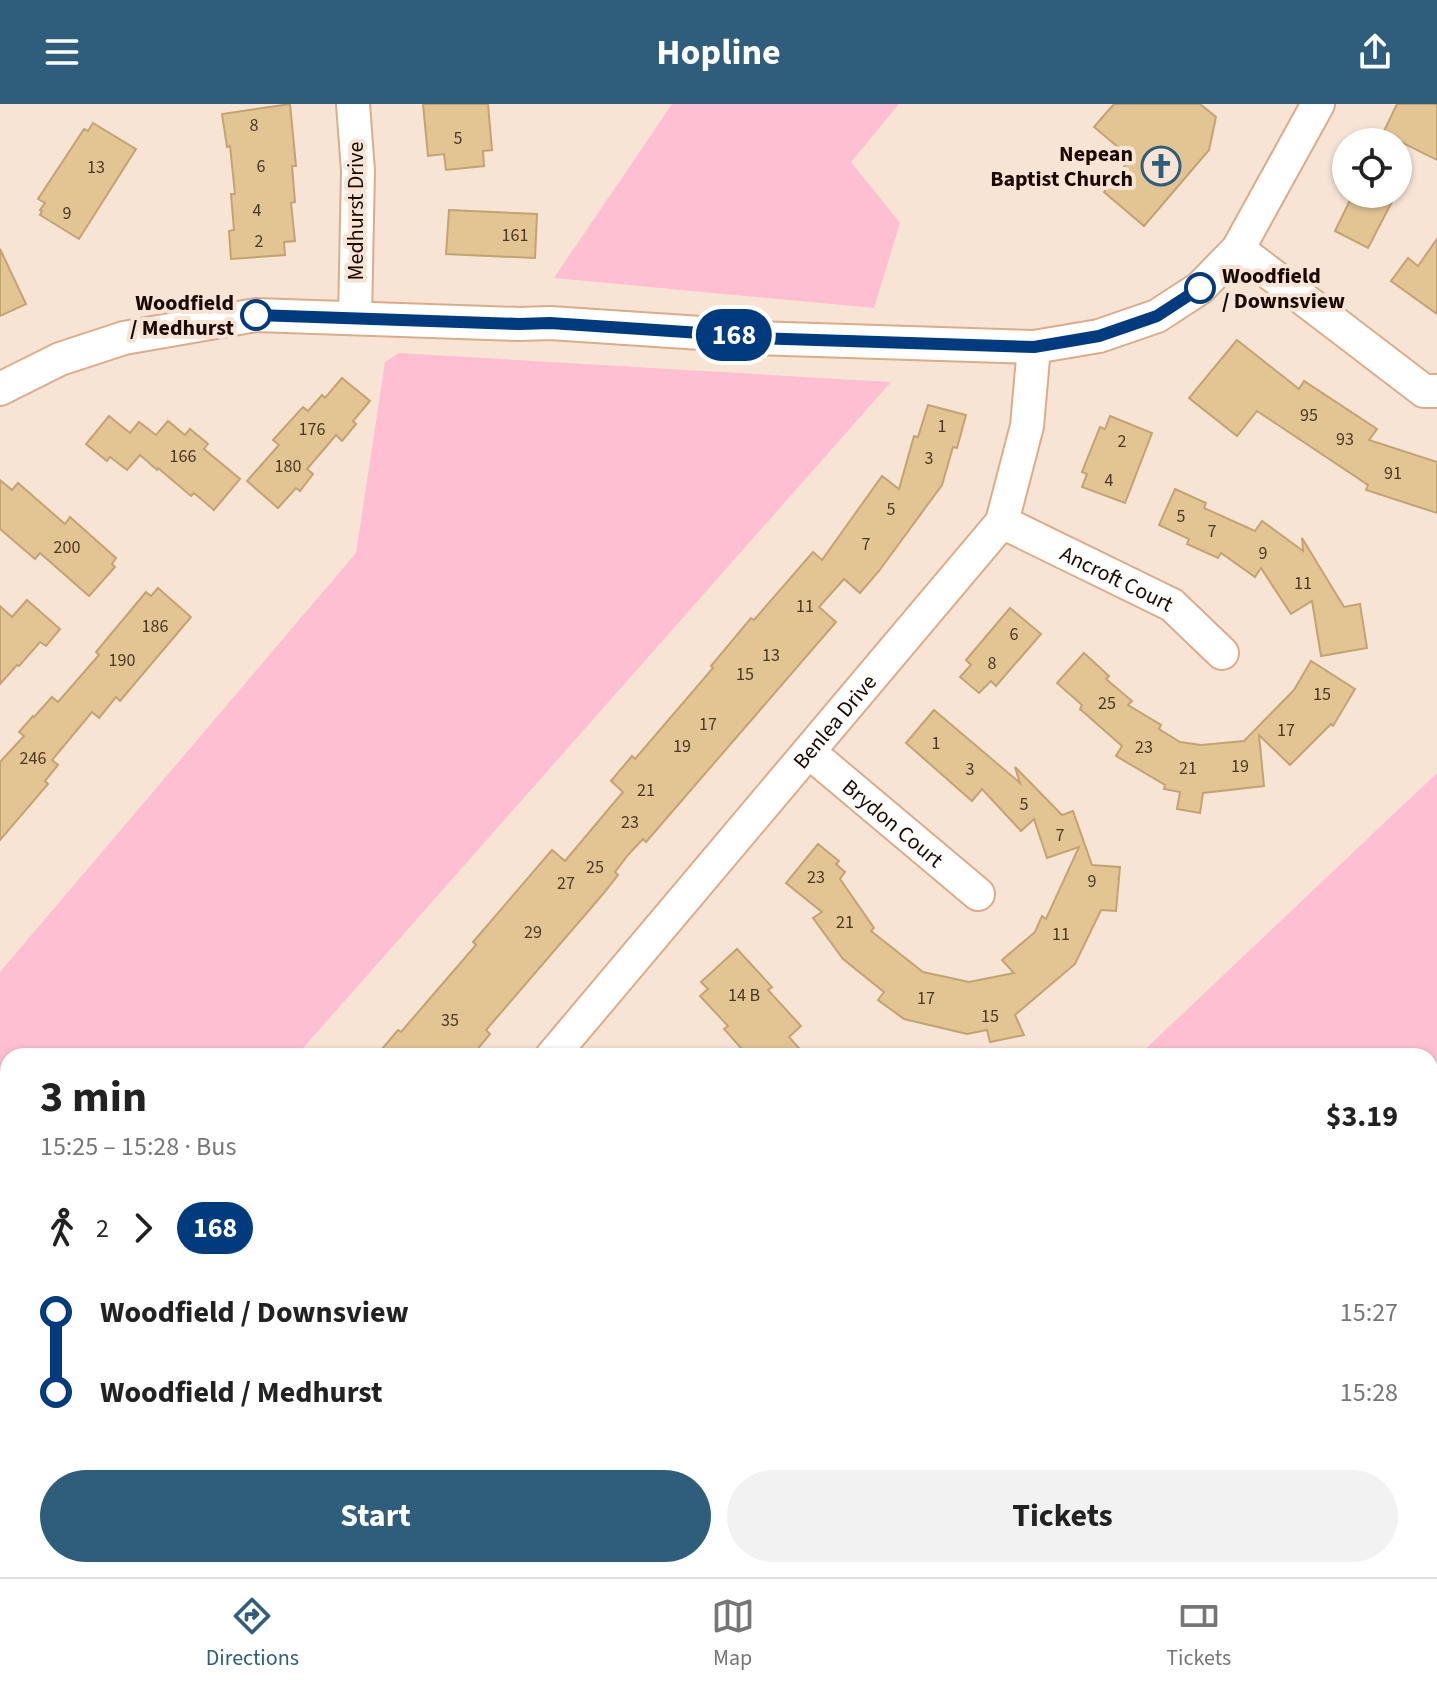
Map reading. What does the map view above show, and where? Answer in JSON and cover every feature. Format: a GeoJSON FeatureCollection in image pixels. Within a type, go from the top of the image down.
{"type":"FeatureCollection","features":[{"type":"Feature","properties":{"kind":"street","name":"Medhurst Drive"},"geometry":{"type":"LineString","coordinates":[[353,104],[358,171],[355,317]]}},
{"type":"Feature","properties":{"kind":"street"},"geometry":{"type":"LineString","coordinates":[[0,389],[60,359],[124,338],[256,315],[550,323],[753,338],[1034,347],[1099,336],[1157,316],[1200,288],[1238,249],[1318,104]]}},
{"type":"Feature","properties":{"kind":"street"},"geometry":{"type":"LineString","coordinates":[[1238,249],[1424,391],[1437,391]]}},
{"type":"Feature","properties":{"kind":"street","name":"Benlea Drive"},"geometry":{"type":"LineString","coordinates":[[559,1048],[1002,522],[1027,426],[1034,347]]}},
{"type":"Feature","properties":{"kind":"street","name":"Ancroft Court"},"geometry":{"type":"LineString","coordinates":[[1002,522],[1172,605],[1222,653]]}},
{"type":"Feature","properties":{"kind":"street","name":"Brydon Court"},"geometry":{"type":"LineString","coordinates":[[809,752],[978,894]]}},
{"type":"Feature","properties":{"kind":"shaded area"},"geometry":{"type":"Polygon","coordinates":[[[672,104],[899,104],[851,162],[900,223],[874,308],[554,278],[672,104]]]}},
{"type":"Feature","properties":{"kind":"shaded area"},"geometry":{"type":"Polygon","coordinates":[[[399,353],[891,382],[303,1048],[0,1048],[0,972],[356,553],[385,362],[399,353]]]}},
{"type":"Feature","properties":{"kind":"shaded area"},"geometry":{"type":"Polygon","coordinates":[[[1437,773],[1437,1048],[1146,1048],[1437,773]]]}},
{"type":"Feature","properties":{"kind":"building"},"geometry":{"type":"Polygon","coordinates":[[[290,104],[296,166],[292,166],[295,202],[291,203],[295,241],[284,242],[285,255],[231,259],[229,231],[234,230],[231,194],[235,194],[230,146],[227,147],[222,114],[290,104]]]}},
{"type":"Feature","properties":{"kind":"building"},"geometry":{"type":"Polygon","coordinates":[[[423,104],[488,104],[492,150],[483,151],[484,166],[446,170],[444,154],[428,156],[423,104]]]}},
{"type":"Feature","properties":{"kind":"building","name":"Nepean Baptist Church"},"geometry":{"type":"Polygon","coordinates":[[[1114,104],[1200,104],[1216,117],[1209,150],[1144,226],[1104,192],[1131,158],[1094,127],[1114,104]]]}},
{"type":"Feature","properties":{"kind":"building"},"geometry":{"type":"Polygon","coordinates":[[[1397,104],[1437,104],[1437,160],[1412,148],[1412,128],[1385,128],[1397,104]]]}},
{"type":"Feature","properties":{"kind":"building"},"geometry":{"type":"Polygon","coordinates":[[[93,123],[136,149],[79,239],[40,215],[45,203],[38,199],[84,129],[88,131],[93,123]]]}},
{"type":"Feature","properties":{"kind":"building"},"geometry":{"type":"Polygon","coordinates":[[[1346,208],[1389,208],[1368,248],[1335,231],[1346,208]]]}},
{"type":"Feature","properties":{"kind":"building"},"geometry":{"type":"Polygon","coordinates":[[[449,210],[537,214],[535,258],[446,254],[449,210]]]}},
{"type":"Feature","properties":{"kind":"building"},"geometry":{"type":"Polygon","coordinates":[[[1437,239],[1437,314],[1391,281],[1408,258],[1418,266],[1437,239]]]}},
{"type":"Feature","properties":{"kind":"building"},"geometry":{"type":"Polygon","coordinates":[[[0,249],[26,304],[0,316],[0,249]]]}},
{"type":"Feature","properties":{"kind":"building"},"geometry":{"type":"Polygon","coordinates":[[[1237,340],[1299,389],[1304,381],[1377,429],[1369,440],[1437,462],[1437,513],[1366,490],[1368,485],[1257,411],[1237,436],[1189,398],[1237,340]]]}},
{"type":"Feature","properties":{"kind":"building"},"geometry":{"type":"Polygon","coordinates":[[[342,378],[370,401],[353,421],[356,424],[342,441],[336,435],[307,469],[313,474],[300,491],[296,488],[278,508],[247,481],[279,445],[273,440],[303,407],[308,411],[322,395],[325,398],[342,378]]]}},
{"type":"Feature","properties":{"kind":"building"},"geometry":{"type":"Polygon","coordinates":[[[928,405],[966,415],[942,485],[879,571],[860,593],[844,579],[819,607],[836,622],[646,842],[643,839],[628,855],[603,894],[486,1030],[490,1034],[479,1048],[383,1048],[398,1030],[401,1032],[476,945],[473,942],[552,850],[565,861],[623,792],[611,781],[632,756],[635,759],[713,668],[711,666],[751,618],[754,620],[813,552],[822,560],[882,476],[899,489],[914,436],[918,437],[928,405]]]}},
{"type":"Feature","properties":{"kind":"building"},"geometry":{"type":"Polygon","coordinates":[[[109,416],[130,433],[139,422],[156,435],[168,421],[185,435],[190,429],[208,444],[204,449],[240,479],[214,510],[194,493],[191,496],[140,455],[127,470],[110,457],[107,461],[86,444],[109,416]]]}},
{"type":"Feature","properties":{"kind":"building"},"geometry":{"type":"Polygon","coordinates":[[[1110,416],[1152,433],[1125,503],[1082,487],[1087,474],[1082,472],[1100,427],[1105,429],[1110,416]]]}},
{"type":"Feature","properties":{"kind":"building"},"geometry":{"type":"Polygon","coordinates":[[[0,480],[12,490],[18,483],[65,524],[70,517],[116,558],[112,564],[115,567],[89,596],[40,553],[35,559],[0,529],[0,480]]]}},
{"type":"Feature","properties":{"kind":"building"},"geometry":{"type":"Polygon","coordinates":[[[1175,489],[1206,503],[1204,508],[1255,531],[1262,521],[1303,551],[1302,538],[1344,607],[1360,604],[1367,648],[1321,656],[1312,601],[1291,614],[1261,568],[1255,577],[1221,553],[1218,558],[1187,544],[1189,539],[1159,525],[1175,489]]]}},
{"type":"Feature","properties":{"kind":"building"},"geometry":{"type":"Polygon","coordinates":[[[158,588],[191,617],[120,701],[116,697],[99,718],[92,712],[52,760],[58,765],[45,781],[48,784],[0,840],[0,762],[24,736],[19,732],[33,716],[52,697],[58,702],[99,655],[96,652],[146,592],[151,596],[158,588]]]}},
{"type":"Feature","properties":{"kind":"building"},"geometry":{"type":"Polygon","coordinates":[[[27,600],[60,629],[46,646],[40,642],[0,684],[0,606],[12,617],[27,600]]]}},
{"type":"Feature","properties":{"kind":"building"},"geometry":{"type":"Polygon","coordinates":[[[1010,608],[1041,634],[996,686],[991,681],[979,693],[960,677],[971,665],[966,660],[1010,608]]]}},
{"type":"Feature","properties":{"kind":"building"},"geometry":{"type":"Polygon","coordinates":[[[1084,653],[1109,676],[1106,679],[1132,701],[1128,705],[1161,725],[1159,729],[1180,742],[1201,745],[1244,741],[1294,690],[1311,661],[1355,689],[1333,726],[1331,724],[1290,765],[1259,735],[1264,786],[1203,793],[1200,813],[1177,809],[1180,792],[1164,789],[1165,785],[1116,756],[1122,746],[1080,709],[1082,705],[1057,683],[1084,653]]]}},
{"type":"Feature","properties":{"kind":"building"},"geometry":{"type":"Polygon","coordinates":[[[934,710],[1020,783],[1015,767],[1062,815],[1073,811],[1092,865],[1120,867],[1116,911],[1101,910],[1075,964],[1015,1015],[1024,1035],[990,1042],[987,1030],[967,1034],[904,1019],[878,1000],[884,992],[843,959],[813,918],[822,912],[786,883],[818,844],[839,861],[836,864],[845,872],[840,879],[874,928],[871,931],[923,972],[969,982],[1014,973],[1002,960],[1035,932],[1042,916],[1046,919],[1079,847],[1047,858],[1034,819],[1021,831],[982,789],[972,801],[906,743],[934,710]]]}},
{"type":"Feature","properties":{"kind":"building"},"geometry":{"type":"Polygon","coordinates":[[[737,949],[772,987],[768,990],[801,1026],[789,1037],[799,1048],[741,1048],[724,1029],[728,1026],[700,996],[708,989],[701,982],[737,949]]]}},
{"type":"Feature","properties":{"kind":"bus line","name":"168"},"geometry":{"type":"LineString","coordinates":[[256,315],[550,323],[753,338],[1034,347],[1099,336],[1157,316],[1200,288]]}},
{"type":"Feature","properties":{"kind":"place","name":"Nepean Baptist Church"},"geometry":{"type":"Point","coordinates":[1161,166]}},
{"type":"Feature","properties":{"kind":"place","name":"Woodfield / Downsview"},"geometry":{"type":"Point","coordinates":[1200,288]}},
{"type":"Feature","properties":{"kind":"place","name":"Woodfield / Medhurst"},"geometry":{"type":"Point","coordinates":[256,315]}}]}
